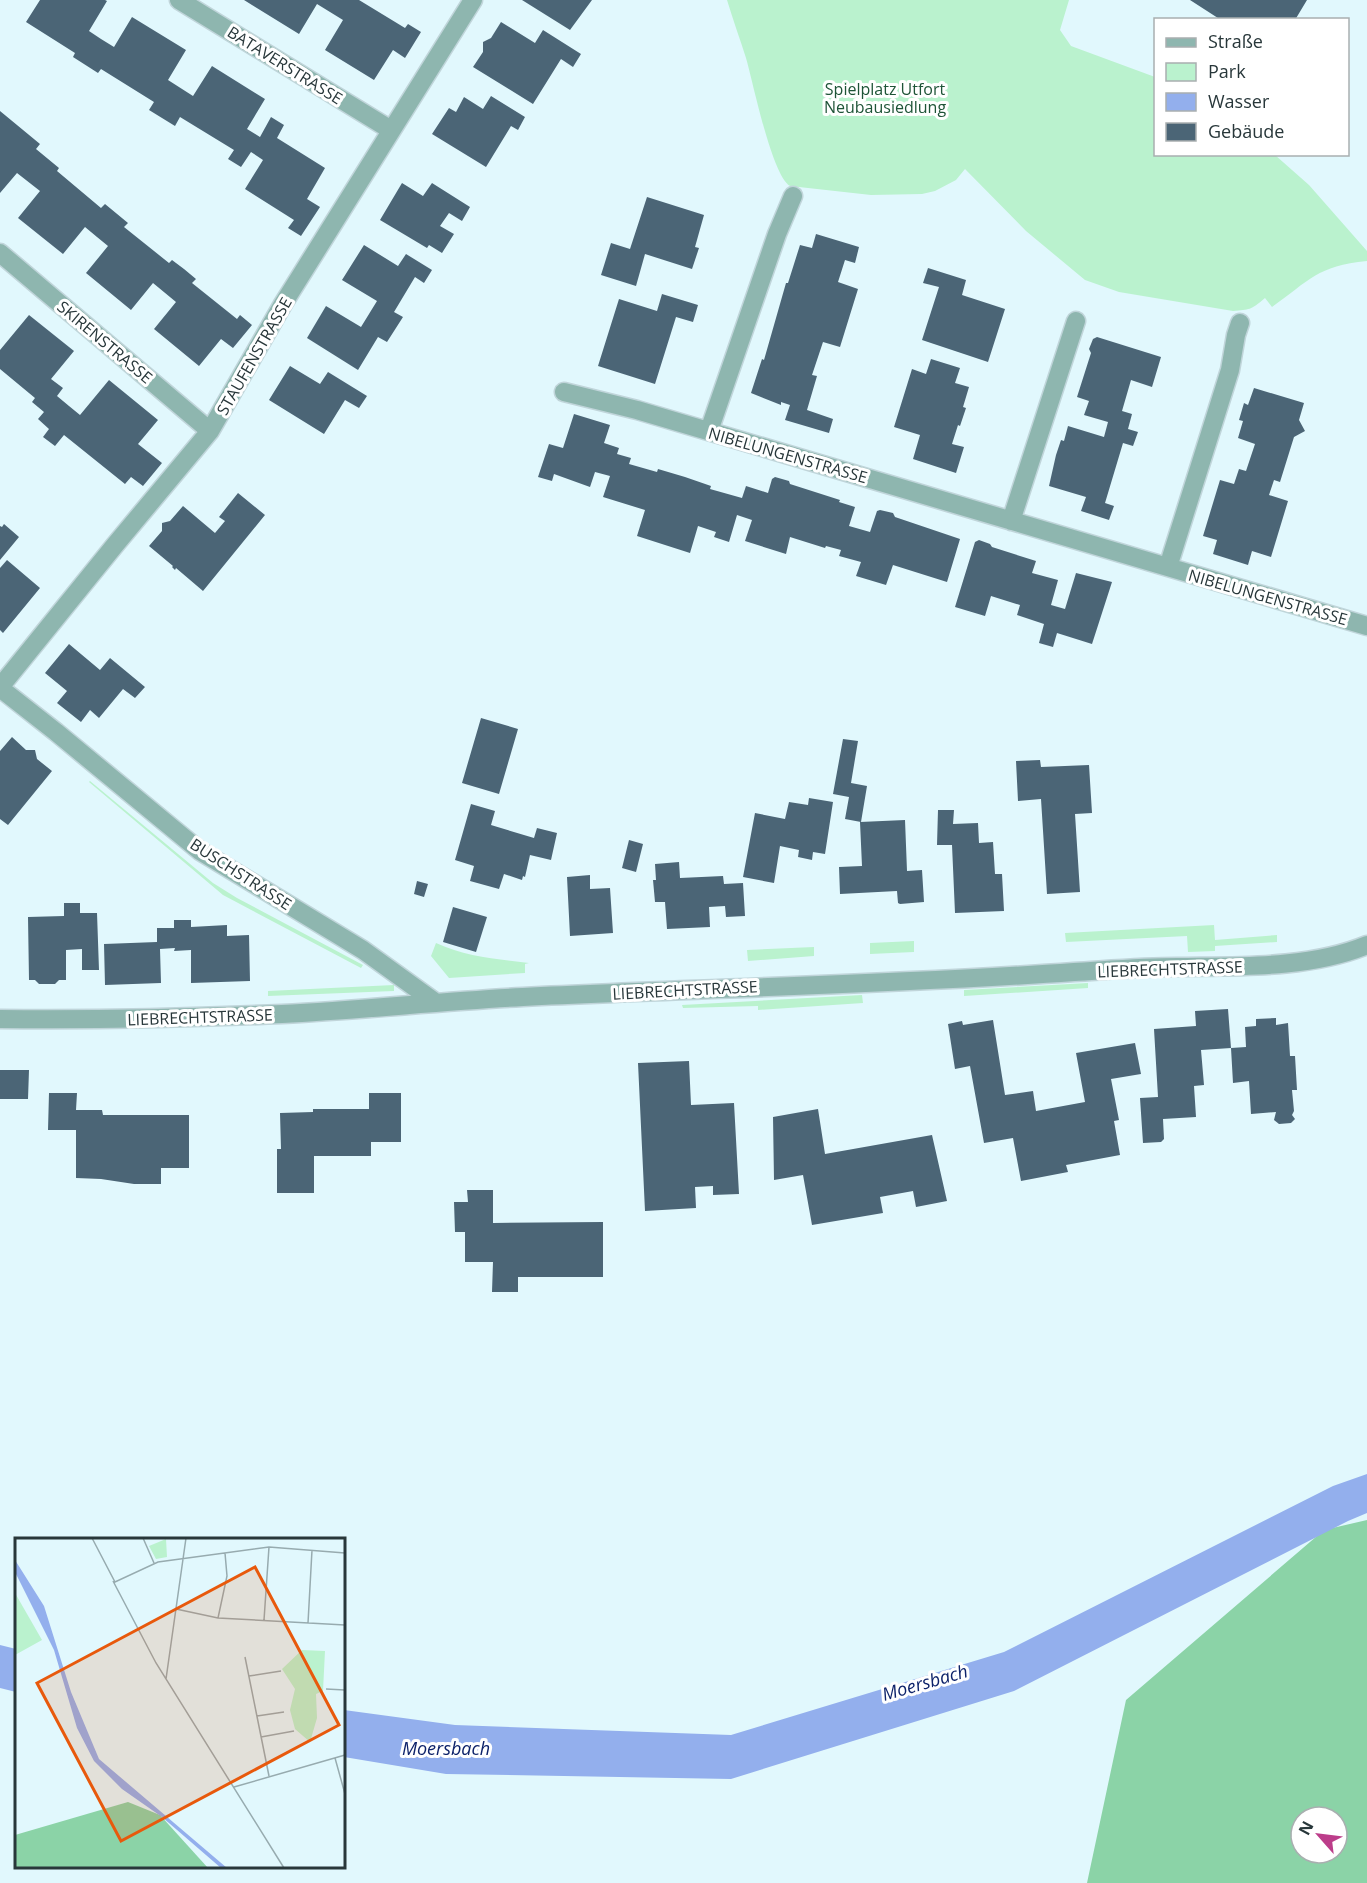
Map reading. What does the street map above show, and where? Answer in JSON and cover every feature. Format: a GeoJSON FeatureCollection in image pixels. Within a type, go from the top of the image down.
{"type":"FeatureCollection","features":[{"type":"Feature","properties":{"kind":"street","name":"BATAVERSTRASSE"},"geometry":{"type":"LineString","coordinates":[[179,0],[391,130]]}},
{"type":"Feature","properties":{"kind":"street","name":"STAUFENSTRASSE"},"geometry":{"type":"LineString","coordinates":[[0,688],[210,431],[283,304],[473,0]]}},
{"type":"Feature","properties":{"kind":"street"},"geometry":{"type":"LineString","coordinates":[[709,432],[777,234],[793,196]]}},
{"type":"Feature","properties":{"kind":"street","name":"SKIRENSTRASSE"},"geometry":{"type":"LineString","coordinates":[[0,253],[210,431]]}},
{"type":"Feature","properties":{"kind":"street"},"geometry":{"type":"LineString","coordinates":[[1011,521],[1076,321]]}},
{"type":"Feature","properties":{"kind":"street","name":"NIBELUNGENSTRASSE"},"geometry":{"type":"LineString","coordinates":[[1168,567],[1230,370],[1240,323]]}},
{"type":"Feature","properties":{"kind":"street","name":"NIBELUNGENSTRASSE"},"geometry":{"type":"LineString","coordinates":[[564,392],[637,410],[1367,626]]}},
{"type":"Feature","properties":{"kind":"street","name":"BUSCHSTRASSE"},"geometry":{"type":"LineString","coordinates":[[0,688],[200,850],[363,950],[435,1002]]}},
{"type":"Feature","properties":{"kind":"street","name":"LIEBRECHTSTRASSE"},"geometry":{"type":"LineString","coordinates":[[0,1019],[99,1020],[286,1013],[435,1002],[728,988],[903,983],[1139,968],[1265,966],[1346,954],[1367,945]]}},
{"type":"Feature","properties":{"kind":"green space","name":"Spielplatz Utfort Neubausiedlung"},"geometry":{"type":"Polygon","coordinates":[[[727,0],[1069,0],[1060,30],[1071,46],[1154,77],[1154,156],[1276,156],[1309,185],[1367,251],[1367,261],[1336,266],[1325,271],[1272,307],[1265,298],[1250,309],[1233,311],[1119,292],[1085,280],[1026,231],[965,169],[956,180],[935,191],[922,194],[871,195],[790,186],[783,179],[770,147],[746,58],[727,0]]]}},
{"type":"Feature","properties":{"kind":"green space"},"geometry":{"type":"Polygon","coordinates":[[[90,781],[213,883],[363,965],[361,968],[223,895],[90,781]]]}},
{"type":"Feature","properties":{"kind":"green space"},"geometry":{"type":"Polygon","coordinates":[[[1214,925],[1215,940],[1277,935],[1277,942],[1215,946],[1215,951],[1188,952],[1187,936],[1066,942],[1065,933],[1214,925]]]}},
{"type":"Feature","properties":{"kind":"green space"},"geometry":{"type":"Polygon","coordinates":[[[914,941],[914,952],[870,954],[870,943],[914,941]]]}},
{"type":"Feature","properties":{"kind":"green space"},"geometry":{"type":"Polygon","coordinates":[[[436,943],[447,948],[493,959],[529,963],[525,964],[525,973],[449,978],[431,956],[436,943]]]}},
{"type":"Feature","properties":{"kind":"green space"},"geometry":{"type":"Polygon","coordinates":[[[814,947],[814,956],[748,961],[747,950],[814,947]]]}},
{"type":"Feature","properties":{"kind":"green space"},"geometry":{"type":"Polygon","coordinates":[[[1088,983],[1088,988],[964,996],[964,990],[1088,983]]]}},
{"type":"Feature","properties":{"kind":"green space"},"geometry":{"type":"Polygon","coordinates":[[[394,985],[394,991],[268,996],[268,991],[394,985]]]}},
{"type":"Feature","properties":{"kind":"green space"},"geometry":{"type":"Polygon","coordinates":[[[862,995],[863,1003],[758,1010],[758,1006],[683,1008],[682,1005],[862,995]]]}},
{"type":"Feature","properties":{"kind":"green space"},"geometry":{"type":"Polygon","coordinates":[[[1367,1520],[1367,1883],[1087,1883],[1126,1700],[1324,1530],[1367,1520]]]}},
{"type":"Feature","properties":{"kind":"water","name":"Moersbach"},"geometry":{"type":"Polygon","coordinates":[[[1367,1474],[1367,1513],[1014,1691],[731,1779],[446,1774],[345,1757],[345,1710],[455,1725],[731,1735],[1004,1652],[1333,1486],[1367,1474]]]}},
{"type":"Feature","properties":{"kind":"water"},"geometry":{"type":"Polygon","coordinates":[[[0,1645],[15,1649],[15,1692],[0,1688],[0,1645]]]}},
{"type":"Feature","properties":{"kind":"building"},"geometry":{"type":"Polygon","coordinates":[[[40,0],[105,0],[107,1],[89,31],[101,39],[114,47],[132,17],[186,50],[168,80],[193,96],[212,66],[265,99],[247,129],[260,137],[271,117],[284,125],[277,138],[325,168],[307,199],[320,207],[301,236],[288,228],[294,220],[245,189],[263,160],[251,152],[241,167],[228,159],[234,150],[180,117],[175,126],[149,110],[154,102],[101,69],[98,73],[73,57],[75,53],[26,22],[40,0]]]}},
{"type":"Feature","properties":{"kind":"building"},"geometry":{"type":"Polygon","coordinates":[[[244,0],[359,0],[405,28],[408,24],[421,32],[405,58],[393,50],[374,80],[325,50],[343,20],[317,4],[299,34],[244,0]]]}},
{"type":"Feature","properties":{"kind":"building"},"geometry":{"type":"Polygon","coordinates":[[[522,0],[592,0],[570,30],[522,0]]]}},
{"type":"Feature","properties":{"kind":"building"},"geometry":{"type":"Polygon","coordinates":[[[1190,0],[1307,0],[1296,18],[1218,18],[1190,0]]]}},
{"type":"Feature","properties":{"kind":"building"},"geometry":{"type":"Polygon","coordinates":[[[501,22],[535,43],[543,30],[581,54],[573,67],[561,59],[533,104],[473,67],[483,52],[483,42],[491,38],[501,22]]]}},
{"type":"Feature","properties":{"kind":"building"},"geometry":{"type":"Polygon","coordinates":[[[491,96],[525,117],[518,130],[511,126],[486,167],[432,134],[449,108],[456,112],[464,97],[483,109],[491,96]]]}},
{"type":"Feature","properties":{"kind":"building"},"geometry":{"type":"Polygon","coordinates":[[[0,111],[40,144],[36,149],[59,168],[57,171],[101,208],[105,204],[128,223],[124,227],[169,263],[172,260],[184,269],[196,279],[192,283],[237,319],[240,315],[252,325],[233,348],[221,339],[199,366],[154,329],[176,302],[153,283],[131,310],[86,273],[108,246],[85,227],[63,254],[18,218],[40,191],[17,173],[0,193],[0,111]]]}},
{"type":"Feature","properties":{"kind":"building"},"geometry":{"type":"Polygon","coordinates":[[[402,183],[423,196],[432,183],[470,207],[462,221],[449,213],[440,226],[454,234],[442,253],[429,245],[427,248],[380,220],[402,183]]]}},
{"type":"Feature","properties":{"kind":"building"},"geometry":{"type":"Polygon","coordinates":[[[647,197],[704,215],[695,247],[699,248],[692,269],[645,254],[636,286],[601,275],[611,243],[630,249],[647,197]]]}},
{"type":"Feature","properties":{"kind":"building"},"geometry":{"type":"Polygon","coordinates":[[[816,234],[859,247],[855,263],[845,260],[838,282],[858,289],[840,347],[823,342],[812,375],[817,376],[807,410],[833,419],[829,433],[785,420],[790,405],[781,402],[781,405],[751,393],[762,359],[764,360],[786,283],[788,283],[800,245],[812,248],[816,234]]]}},
{"type":"Feature","properties":{"kind":"building"},"geometry":{"type":"Polygon","coordinates":[[[364,245],[398,266],[406,254],[432,270],[424,283],[415,277],[394,312],[403,317],[387,342],[378,337],[358,370],[307,338],[326,306],[361,327],[377,301],[342,280],[364,245]]]}},
{"type":"Feature","properties":{"kind":"building"},"geometry":{"type":"Polygon","coordinates":[[[928,268],[966,280],[962,295],[1005,309],[988,362],[922,340],[939,287],[923,283],[928,268]]]}},
{"type":"Feature","properties":{"kind":"building"},"geometry":{"type":"Polygon","coordinates":[[[662,294],[698,305],[693,322],[676,317],[655,384],[598,366],[619,299],[657,311],[662,294]]]}},
{"type":"Feature","properties":{"kind":"building"},"geometry":{"type":"Polygon","coordinates":[[[29,315],[74,351],[51,379],[63,388],[57,396],[80,415],[109,380],[158,420],[138,444],[162,463],[143,486],[131,477],[125,484],[64,435],[55,446],[43,437],[49,429],[38,419],[44,412],[32,402],[35,398],[0,369],[0,350],[29,315]]]}},
{"type":"Feature","properties":{"kind":"building"},"geometry":{"type":"Polygon","coordinates":[[[1097,337],[1161,357],[1152,387],[1131,380],[1122,411],[1132,414],[1128,429],[1138,432],[1133,446],[1123,443],[1105,503],[1114,506],[1109,520],[1081,511],[1086,497],[1049,486],[1056,455],[1061,440],[1064,441],[1068,426],[1104,437],[1108,422],[1084,415],[1089,401],[1077,397],[1091,353],[1089,349],[1093,339],[1097,337]]]}},
{"type":"Feature","properties":{"kind":"building"},"geometry":{"type":"Polygon","coordinates":[[[931,359],[960,368],[955,383],[969,387],[963,407],[966,408],[952,444],[964,447],[956,473],[913,459],[920,435],[894,427],[912,369],[926,374],[931,359]]]}},
{"type":"Feature","properties":{"kind":"building"},"geometry":{"type":"Polygon","coordinates":[[[290,366],[320,384],[328,372],[367,396],[359,408],[345,400],[324,434],[269,400],[290,366]]]}},
{"type":"Feature","properties":{"kind":"building"},"geometry":{"type":"Polygon","coordinates":[[[1254,388],[1304,403],[1299,420],[1305,431],[1294,437],[1280,482],[1274,480],[1269,495],[1288,501],[1271,557],[1252,551],[1248,565],[1213,554],[1217,540],[1203,536],[1220,480],[1234,484],[1239,469],[1246,471],[1255,444],[1238,438],[1243,421],[1239,420],[1244,403],[1248,405],[1254,388]]]}},
{"type":"Feature","properties":{"kind":"building"},"geometry":{"type":"Polygon","coordinates":[[[574,414],[610,425],[604,443],[619,448],[617,454],[631,458],[629,464],[685,477],[711,486],[710,489],[742,498],[746,486],[768,493],[772,479],[775,477],[855,507],[849,526],[870,532],[877,511],[880,510],[960,539],[947,582],[893,565],[886,585],[856,576],[861,562],[839,556],[841,550],[826,546],[825,548],[790,537],[786,554],[745,541],[752,520],[737,515],[729,542],[714,537],[716,532],[698,526],[690,553],[637,536],[645,510],[603,497],[610,476],[595,472],[590,487],[554,474],[552,481],[538,477],[549,444],[563,448],[574,414]]]}},
{"type":"Feature","properties":{"kind":"building"},"geometry":{"type":"Polygon","coordinates":[[[238,493],[265,515],[203,591],[149,546],[162,531],[162,523],[170,521],[183,506],[215,533],[225,521],[219,517],[238,493]]]}},
{"type":"Feature","properties":{"kind":"building"},"geometry":{"type":"Polygon","coordinates":[[[4,524],[19,537],[0,560],[0,526],[4,524]]]}},
{"type":"Feature","properties":{"kind":"building"},"geometry":{"type":"Polygon","coordinates":[[[979,540],[992,547],[1036,561],[1032,573],[1058,580],[1051,605],[1065,609],[1076,573],[1112,582],[1092,644],[1057,633],[1053,647],[1039,643],[1044,624],[1017,615],[1020,605],[991,596],[985,616],[955,607],[975,542],[979,540]]]}},
{"type":"Feature","properties":{"kind":"building"},"geometry":{"type":"Polygon","coordinates":[[[7,560],[40,588],[3,633],[0,630],[0,568],[7,560]]]}},
{"type":"Feature","properties":{"kind":"building"},"geometry":{"type":"Polygon","coordinates":[[[69,644],[100,670],[110,658],[145,687],[135,698],[123,689],[99,718],[90,710],[81,722],[57,703],[67,691],[45,673],[69,644]]]}},
{"type":"Feature","properties":{"kind":"building"},"geometry":{"type":"Polygon","coordinates":[[[481,718],[518,729],[499,794],[462,783],[481,718]]]}},
{"type":"Feature","properties":{"kind":"building"},"geometry":{"type":"Polygon","coordinates":[[[12,737],[26,750],[35,750],[37,759],[52,771],[8,825],[0,819],[0,751],[12,737]]]}},
{"type":"Feature","properties":{"kind":"building"},"geometry":{"type":"Polygon","coordinates":[[[843,739],[858,741],[851,783],[867,786],[861,822],[845,819],[849,797],[833,794],[843,739]]]}},
{"type":"Feature","properties":{"kind":"building"},"geometry":{"type":"Polygon","coordinates":[[[1040,760],[1041,767],[1089,765],[1092,813],[1075,814],[1080,892],[1047,894],[1041,799],[1018,801],[1016,761],[1040,760]]]}},
{"type":"Feature","properties":{"kind":"building"},"geometry":{"type":"Polygon","coordinates":[[[809,798],[833,802],[825,854],[813,852],[812,860],[798,857],[799,850],[780,846],[774,883],[743,877],[755,813],[785,819],[789,802],[808,805],[809,798]]]}},
{"type":"Feature","properties":{"kind":"building"},"geometry":{"type":"Polygon","coordinates":[[[471,804],[495,811],[491,825],[534,838],[537,828],[557,833],[551,860],[530,855],[525,877],[523,876],[522,880],[504,874],[499,889],[470,881],[474,866],[455,860],[471,804]]]}},
{"type":"Feature","properties":{"kind":"building"},"geometry":{"type":"Polygon","coordinates":[[[938,810],[954,810],[953,824],[978,823],[979,843],[993,842],[995,874],[1002,874],[1004,911],[955,913],[952,845],[937,845],[938,810]]]}},
{"type":"Feature","properties":{"kind":"building"},"geometry":{"type":"Polygon","coordinates":[[[905,820],[907,871],[922,870],[924,902],[900,904],[897,891],[840,894],[839,867],[862,866],[860,822],[905,820]]]}},
{"type":"Feature","properties":{"kind":"building"},"geometry":{"type":"Polygon","coordinates":[[[629,840],[643,844],[636,872],[622,868],[629,840]]]}},
{"type":"Feature","properties":{"kind":"building"},"geometry":{"type":"Polygon","coordinates":[[[679,862],[680,878],[723,876],[724,884],[743,883],[745,916],[726,917],[725,906],[709,907],[710,927],[667,929],[665,902],[655,902],[653,880],[656,880],[655,864],[679,862]]]}},
{"type":"Feature","properties":{"kind":"building"},"geometry":{"type":"Polygon","coordinates":[[[590,875],[590,889],[610,888],[613,933],[570,936],[567,877],[590,875]]]}},
{"type":"Feature","properties":{"kind":"building"},"geometry":{"type":"Polygon","coordinates":[[[417,881],[428,884],[424,897],[414,894],[417,881]]]}},
{"type":"Feature","properties":{"kind":"building"},"geometry":{"type":"Polygon","coordinates":[[[64,903],[80,903],[80,913],[97,913],[99,970],[82,970],[82,949],[66,950],[66,980],[59,980],[55,984],[39,984],[35,980],[29,980],[28,917],[64,916],[64,903]]]}},
{"type":"Feature","properties":{"kind":"building"},"geometry":{"type":"Polygon","coordinates":[[[453,907],[487,917],[476,952],[443,942],[453,907]]]}},
{"type":"Feature","properties":{"kind":"building"},"geometry":{"type":"Polygon","coordinates":[[[174,920],[191,920],[191,927],[227,925],[227,936],[249,935],[250,981],[191,983],[191,950],[174,951],[175,948],[160,949],[161,983],[105,985],[104,944],[157,942],[157,928],[174,928],[174,920]]]}},
{"type":"Feature","properties":{"kind":"building"},"geometry":{"type":"Polygon","coordinates":[[[1228,1009],[1231,1048],[1201,1050],[1204,1085],[1194,1086],[1196,1117],[1163,1119],[1164,1139],[1161,1142],[1143,1143],[1140,1098],[1158,1097],[1154,1029],[1196,1026],[1195,1011],[1228,1009]]]}},
{"type":"Feature","properties":{"kind":"building"},"geometry":{"type":"Polygon","coordinates":[[[1276,1018],[1276,1025],[1288,1023],[1290,1056],[1295,1056],[1297,1090],[1292,1090],[1294,1111],[1292,1115],[1295,1119],[1291,1123],[1279,1124],[1274,1120],[1276,1112],[1251,1114],[1249,1081],[1233,1083],[1231,1048],[1246,1047],[1245,1027],[1256,1026],[1256,1019],[1276,1018]]]}},
{"type":"Feature","properties":{"kind":"building"},"geometry":{"type":"Polygon","coordinates":[[[993,1020],[1005,1095],[1033,1091],[1036,1111],[1085,1102],[1076,1053],[1135,1043],[1141,1074],[1111,1079],[1119,1120],[1114,1121],[1120,1155],[1066,1165],[1068,1172],[1021,1181],[1013,1138],[984,1143],[970,1066],[955,1069],[948,1024],[962,1021],[963,1025],[993,1020]]]}},
{"type":"Feature","properties":{"kind":"building"},"geometry":{"type":"Polygon","coordinates":[[[689,1061],[691,1105],[734,1103],[739,1194],[713,1195],[713,1186],[695,1187],[696,1208],[645,1211],[638,1063],[689,1061]]]}},
{"type":"Feature","properties":{"kind":"building"},"geometry":{"type":"Polygon","coordinates":[[[0,1070],[29,1070],[28,1099],[0,1099],[0,1070]]]}},
{"type":"Feature","properties":{"kind":"building"},"geometry":{"type":"Polygon","coordinates":[[[49,1093],[77,1093],[76,1110],[102,1110],[103,1115],[189,1115],[189,1168],[161,1168],[161,1184],[134,1184],[76,1178],[76,1130],[48,1130],[49,1093]]]}},
{"type":"Feature","properties":{"kind":"building"},"geometry":{"type":"Polygon","coordinates":[[[369,1093],[401,1093],[401,1142],[371,1142],[371,1156],[314,1156],[314,1193],[277,1193],[277,1149],[281,1149],[280,1113],[313,1112],[313,1109],[369,1109],[369,1093]]]}},
{"type":"Feature","properties":{"kind":"building"},"geometry":{"type":"Polygon","coordinates":[[[818,1109],[825,1154],[932,1135],[947,1201],[916,1207],[913,1191],[880,1197],[883,1213],[812,1225],[803,1175],[774,1180],[773,1117],[818,1109]]]}},
{"type":"Feature","properties":{"kind":"building"},"geometry":{"type":"Polygon","coordinates":[[[467,1190],[493,1190],[493,1223],[603,1222],[603,1277],[518,1277],[518,1292],[492,1292],[493,1262],[465,1262],[465,1232],[455,1232],[454,1202],[468,1202],[467,1190]]]}}]}
